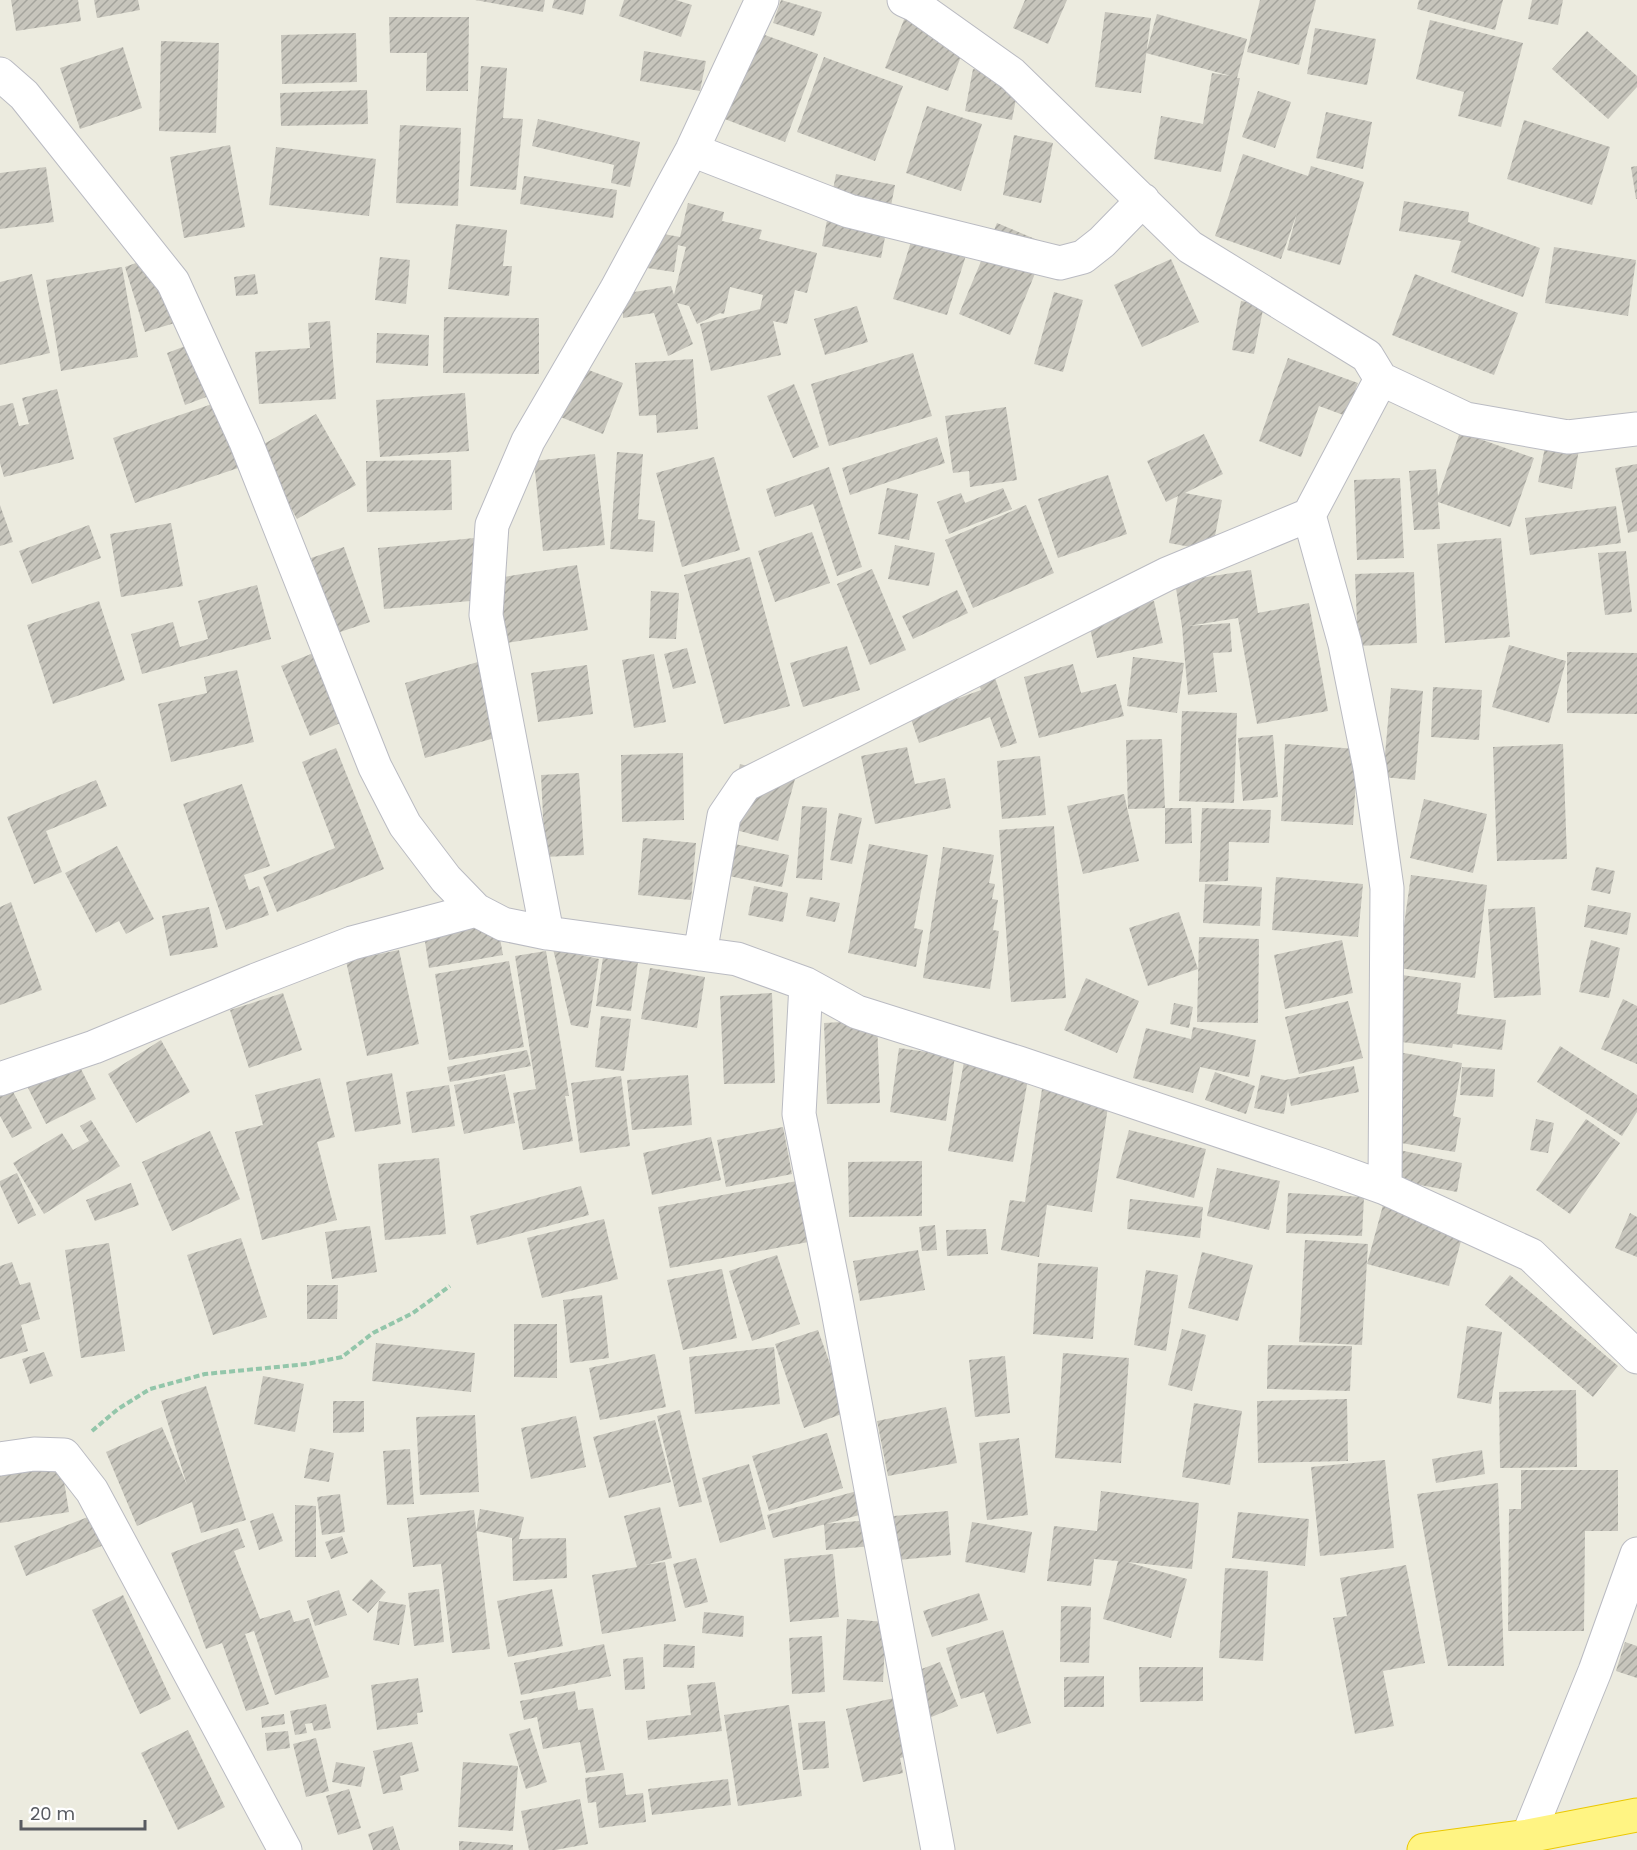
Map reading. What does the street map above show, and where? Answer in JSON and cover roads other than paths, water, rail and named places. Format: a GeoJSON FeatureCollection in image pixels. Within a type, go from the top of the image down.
{"type":"FeatureCollection","features":[{"type":"Feature","properties":{"kind":"highway"},"geometry":{"type":"LineString","coordinates":[[1424,1850],[1527,1836],[1637,1815]]}},
{"type":"Feature","properties":{"kind":"street"},"geometry":{"type":"LineString","coordinates":[[547,933],[486,615],[492,525],[528,441],[616,290],[692,150],[762,0]]}},
{"type":"Feature","properties":{"kind":"street"},"geometry":{"type":"LineString","coordinates":[[904,0],[915,5],[1012,74],[1190,247],[1367,356],[1382,379],[1467,418],[1568,437],[1637,429]]}},
{"type":"Feature","properties":{"kind":"street"},"geometry":{"type":"LineString","coordinates":[[0,74],[24,95],[173,282],[246,442],[375,767],[405,825],[446,879],[476,910],[503,924],[547,933],[737,959],[806,984],[857,1012],[1020,1063],[1385,1188],[1531,1255],[1637,1357]]}},
{"type":"Feature","properties":{"kind":"street"},"geometry":{"type":"LineString","coordinates":[[692,150],[849,211],[1060,263],[1083,257],[1102,242],[1143,200]]}},
{"type":"Feature","properties":{"kind":"street"},"geometry":{"type":"LineString","coordinates":[[700,954],[724,816],[745,785],[1167,574],[1309,515],[1382,379]]}},
{"type":"Feature","properties":{"kind":"street"},"geometry":{"type":"LineString","coordinates":[[1309,515],[1345,644],[1370,768],[1387,888],[1385,1188]]}},
{"type":"Feature","properties":{"kind":"street"},"geometry":{"type":"LineString","coordinates":[[0,1079],[94,1047],[352,943],[476,910]]}},
{"type":"Feature","properties":{"kind":"street"},"geometry":{"type":"LineString","coordinates":[[806,984],[799,1114],[836,1300],[938,1850]]}},
{"type":"Feature","properties":{"kind":"street"},"geometry":{"type":"LineString","coordinates":[[0,1459],[34,1455],[64,1455],[92,1491],[285,1850]]}},
{"type":"Feature","properties":{"kind":"street"},"geometry":{"type":"LineString","coordinates":[[1527,1836],[1595,1671],[1637,1554]]}}]}
